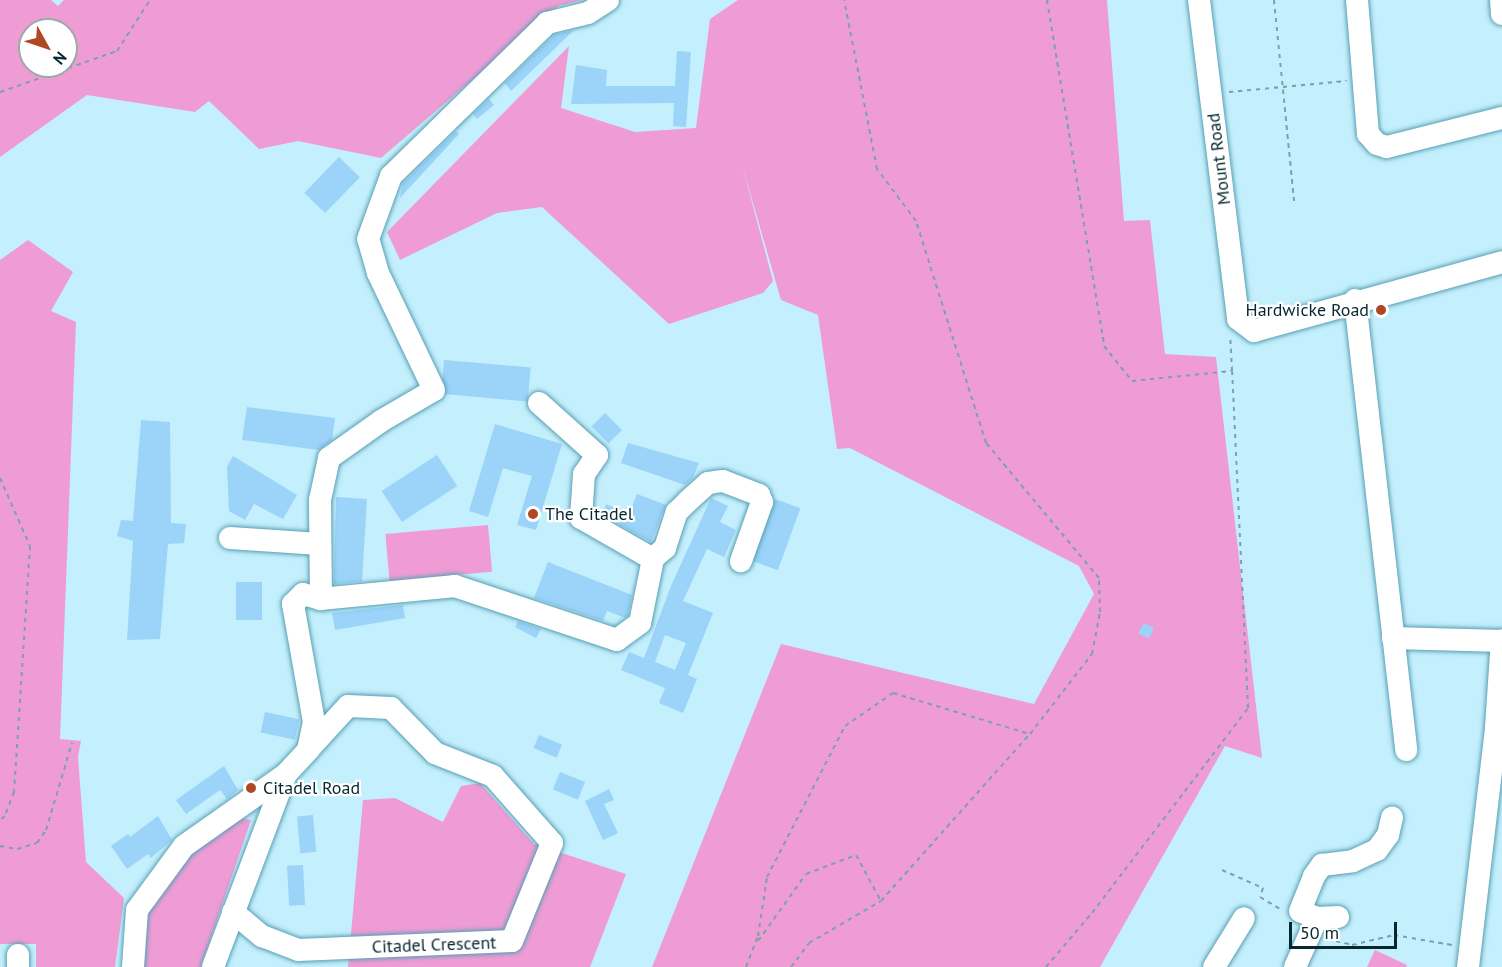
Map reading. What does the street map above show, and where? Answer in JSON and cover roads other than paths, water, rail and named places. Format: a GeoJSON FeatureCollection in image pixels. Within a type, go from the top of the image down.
{"type":"FeatureCollection","features":[{"type":"Feature","properties":{"kind":"street"},"geometry":{"type":"LineString","coordinates":[[321,599],[320,500],[329,458],[381,421],[434,390],[382,281],[368,239],[391,176],[547,23],[588,14],[608,0]]}},
{"type":"Feature","properties":{"kind":"street","name":"Mount Road"},"geometry":{"type":"LineString","coordinates":[[1199,0],[1238,319],[1254,331],[1355,300]]}},
{"type":"Feature","properties":{"kind":"street"},"geometry":{"type":"LineString","coordinates":[[1357,0],[1368,134],[1377,144],[1387,147],[1502,118]]}},
{"type":"Feature","properties":{"kind":"street"},"geometry":{"type":"LineString","coordinates":[[1501,0],[1502,14]]}},
{"type":"Feature","properties":{"kind":"street"},"geometry":{"type":"LineString","coordinates":[[1406,750],[1355,300],[1502,262]]}},
{"type":"Feature","properties":{"kind":"street"},"geometry":{"type":"LineString","coordinates":[[539,403],[597,455],[584,474],[581,518],[652,559]]}},
{"type":"Feature","properties":{"kind":"street"},"geometry":{"type":"LineString","coordinates":[[134,967],[137,909],[184,846],[286,774],[308,750],[314,722],[293,604],[303,594],[321,599],[455,586],[617,640],[640,623],[652,559],[665,548],[677,512],[708,483],[723,481],[759,495],[762,502],[741,561]]}},
{"type":"Feature","properties":{"kind":"street"},"geometry":{"type":"LineString","coordinates":[[230,538],[320,544]]}},
{"type":"Feature","properties":{"kind":"street"},"geometry":{"type":"LineString","coordinates":[[1393,638],[1502,641],[1496,727],[1469,957]]}},
{"type":"Feature","properties":{"kind":"street","name":"Citadel Crescent"},"geometry":{"type":"LineString","coordinates":[[233,912],[262,936],[298,950],[512,941],[552,843],[493,776],[435,753],[391,708],[348,706],[308,750]]}},
{"type":"Feature","properties":{"kind":"street"},"geometry":{"type":"LineString","coordinates":[[213,967],[286,774]]}},
{"type":"Feature","properties":{"kind":"street"},"geometry":{"type":"LineString","coordinates":[[1295,967],[1310,918],[1322,865],[1353,861],[1377,850],[1388,835],[1392,817]]}},
{"type":"Feature","properties":{"kind":"street"},"geometry":{"type":"LineString","coordinates":[[1214,967],[1244,918]]}},
{"type":"Feature","properties":{"kind":"place","name":"Hardwicke Road"},"geometry":{"type":"Point","coordinates":[1381,310]}},
{"type":"Feature","properties":{"kind":"place","name":"The Citadel"},"geometry":{"type":"Point","coordinates":[533,514]}},
{"type":"Feature","properties":{"kind":"place","name":"Citadel Road"},"geometry":{"type":"Point","coordinates":[251,788]}}]}
